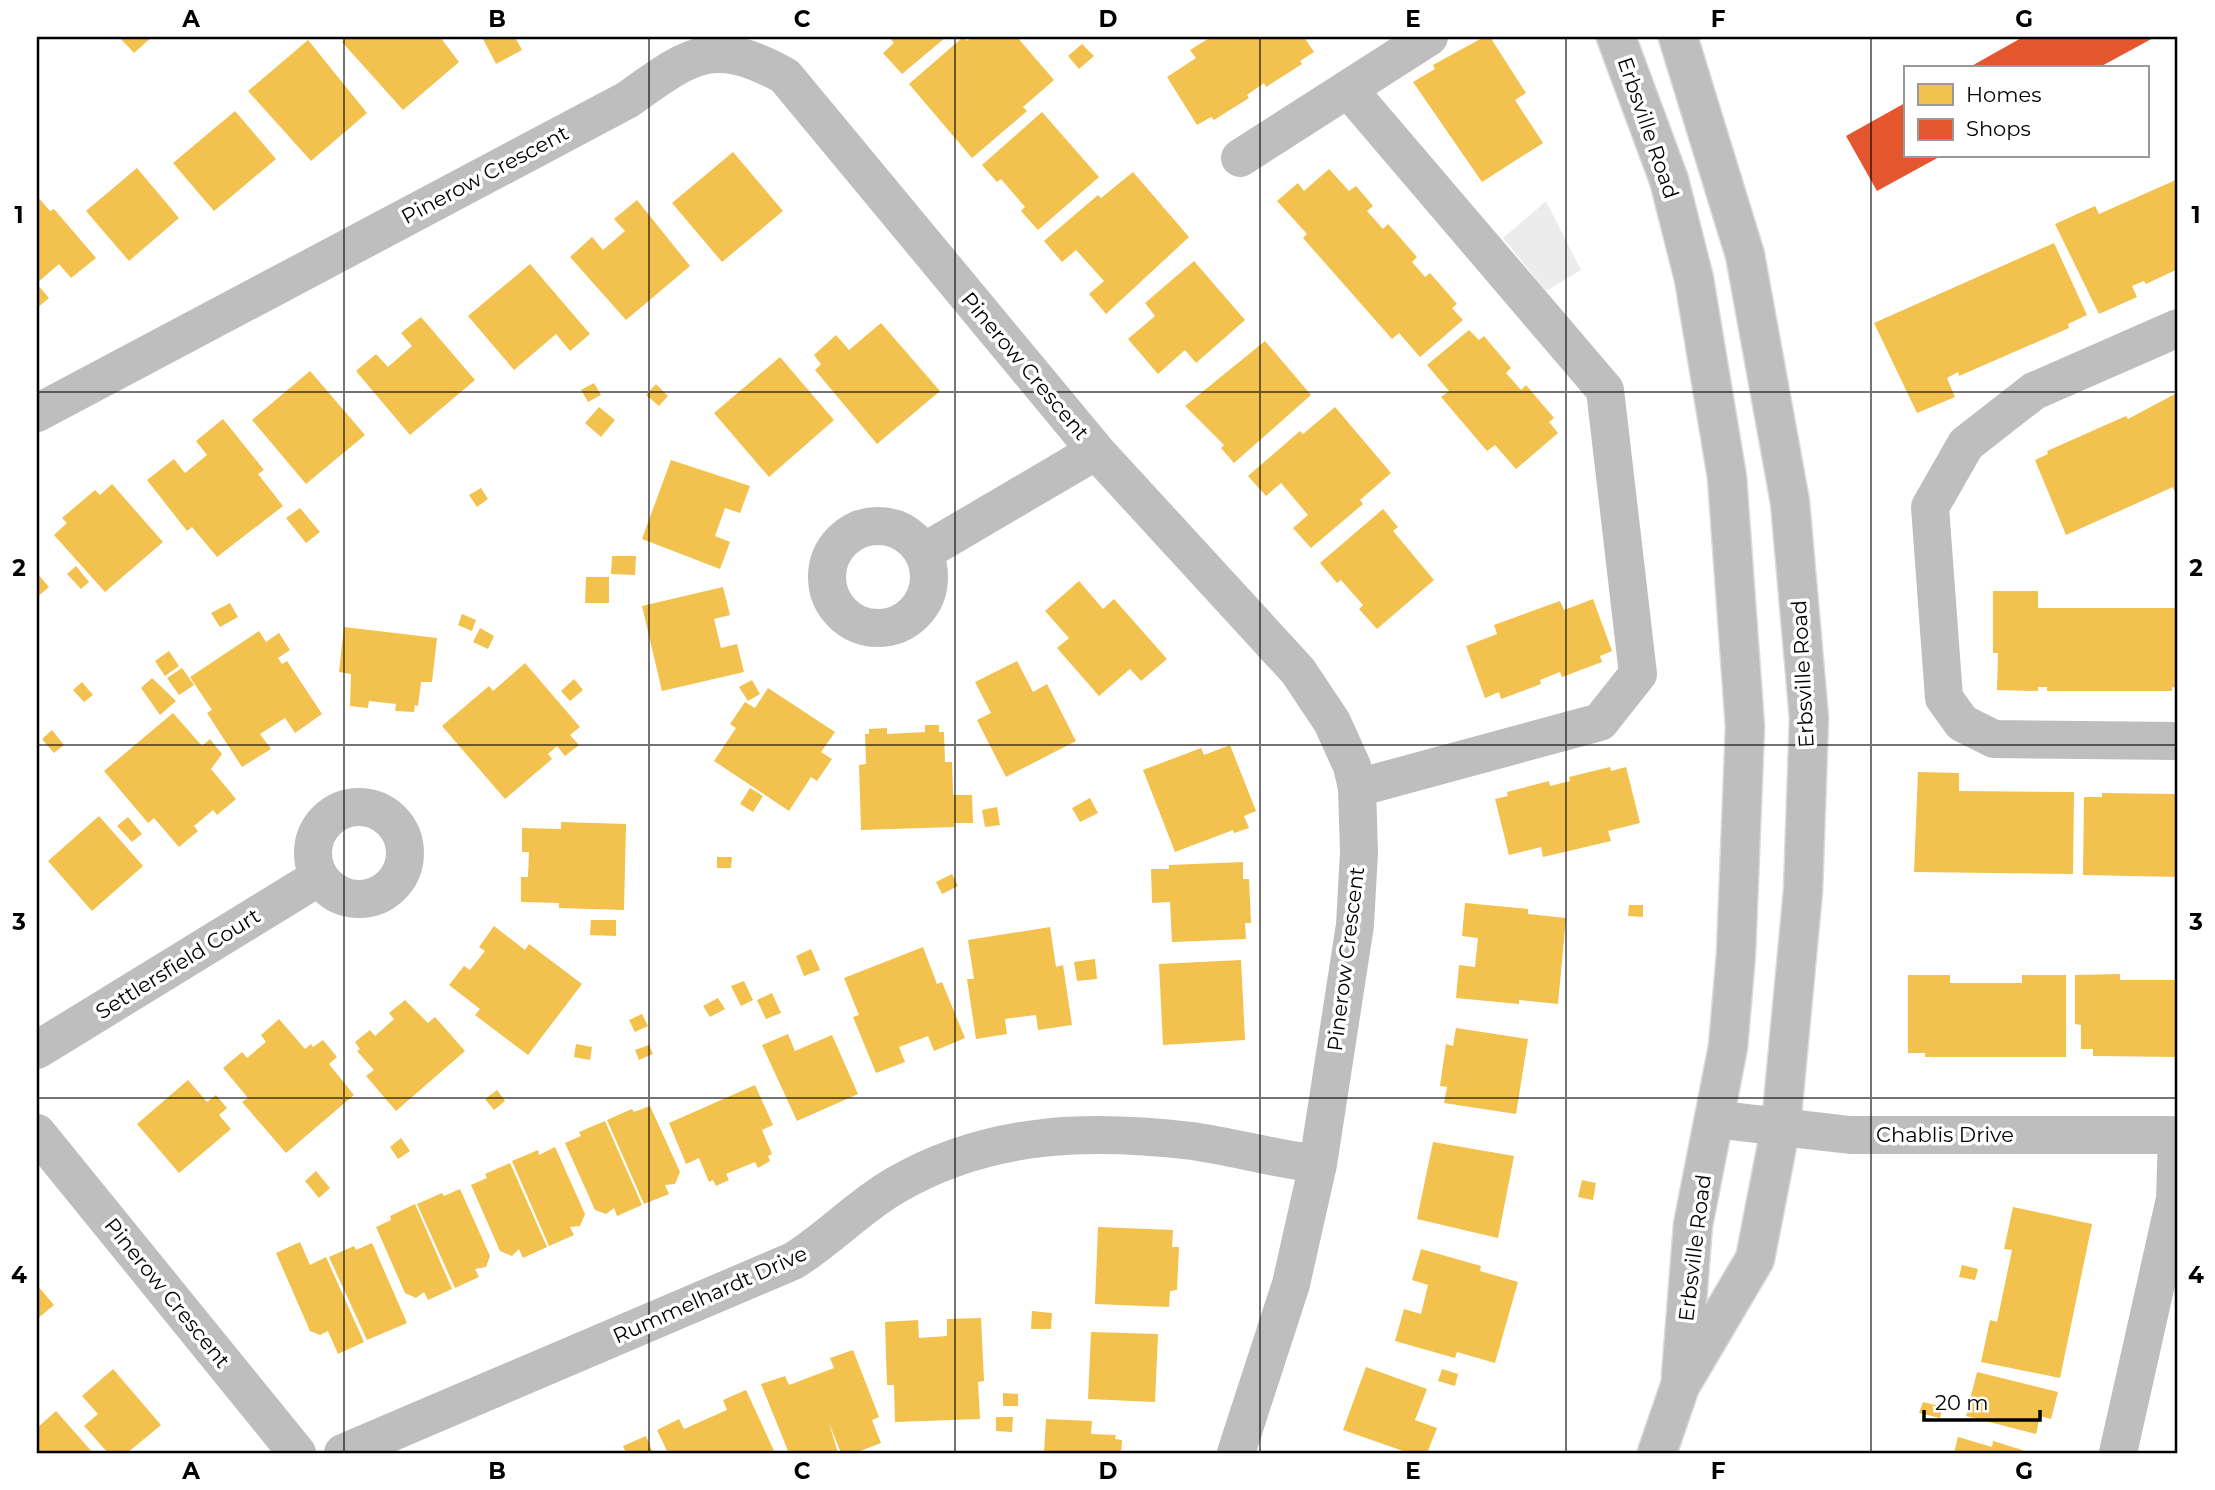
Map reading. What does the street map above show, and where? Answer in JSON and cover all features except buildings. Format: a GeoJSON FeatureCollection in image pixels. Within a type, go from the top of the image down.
{"type":"FeatureCollection","features":[{"type":"Feature","properties":{"kind":"street"},"geometry":{"type":"LineString","coordinates":[[1241,158],[1429,37]]}},
{"type":"Feature","properties":{"kind":"street","name":"Erbsville Road"},"geometry":{"type":"LineString","coordinates":[[1616,37],[1669,180],[1693,279],[1727,477],[1745,727],[1735,968],[1728,1047],[1693,1225],[1680,1386]]}},
{"type":"Feature","properties":{"kind":"street","name":"Erbsville Road"},"geometry":{"type":"LineString","coordinates":[[1657,1453],[1680,1386],[1755,1259],[1781,1125],[1803,891],[1809,718],[1790,502],[1745,255],[1678,37]]}},
{"type":"Feature","properties":{"kind":"street","name":"Pinerow Crescent"},"geometry":{"type":"LineString","coordinates":[[37,413],[627,100],[681,62],[718,52],[754,58],[785,76],[1096,451],[1297,671],[1332,722],[1352,766],[1357,788],[1359,852],[1355,925],[1318,1164],[1290,1284],[1236,1453]]}},
{"type":"Feature","properties":{"kind":"street"},"geometry":{"type":"LineString","coordinates":[[1348,89],[1605,390],[1638,674],[1600,722],[1357,788]]}},
{"type":"Feature","properties":{"kind":"street"},"geometry":{"type":"LineString","coordinates":[[2178,328],[2034,391],[1966,444],[1930,508],[1944,698],[1962,723],[1994,739],[2178,741]]}},
{"type":"Feature","properties":{"kind":"street"},"geometry":{"type":"LineString","coordinates":[[924,552],[1096,451]]}},
{"type":"Feature","properties":{"kind":"street","name":"Settlersfield Court"},"geometry":{"type":"LineString","coordinates":[[37,1050],[319,877]]}},
{"type":"Feature","properties":{"kind":"street","name":"Chablis Drive"},"geometry":{"type":"LineString","coordinates":[[1714,1119],[1850,1135],[2178,1135]]}},
{"type":"Feature","properties":{"kind":"street","name":"Rummelhardt Drive"},"geometry":{"type":"LineString","coordinates":[[343,1453],[793,1261],[818,1245],[896,1184],[972,1151],[1049,1136],[1089,1132],[1194,1142],[1279,1160],[1318,1164]]}},
{"type":"Feature","properties":{"kind":"street","name":"Pinerow Crescent"},"geometry":{"type":"LineString","coordinates":[[37,1133],[297,1453]]}},
{"type":"Feature","properties":{"kind":"street"},"geometry":{"type":"LineString","coordinates":[[2118,1453],[2175,1199],[2178,1135]]}},
{"type":"Feature","properties":{"kind":"shaded area"},"geometry":{"type":"Polygon","coordinates":[[[1546,201],[1581,270],[1546,291],[1503,238],[1546,201]]]}}]}
